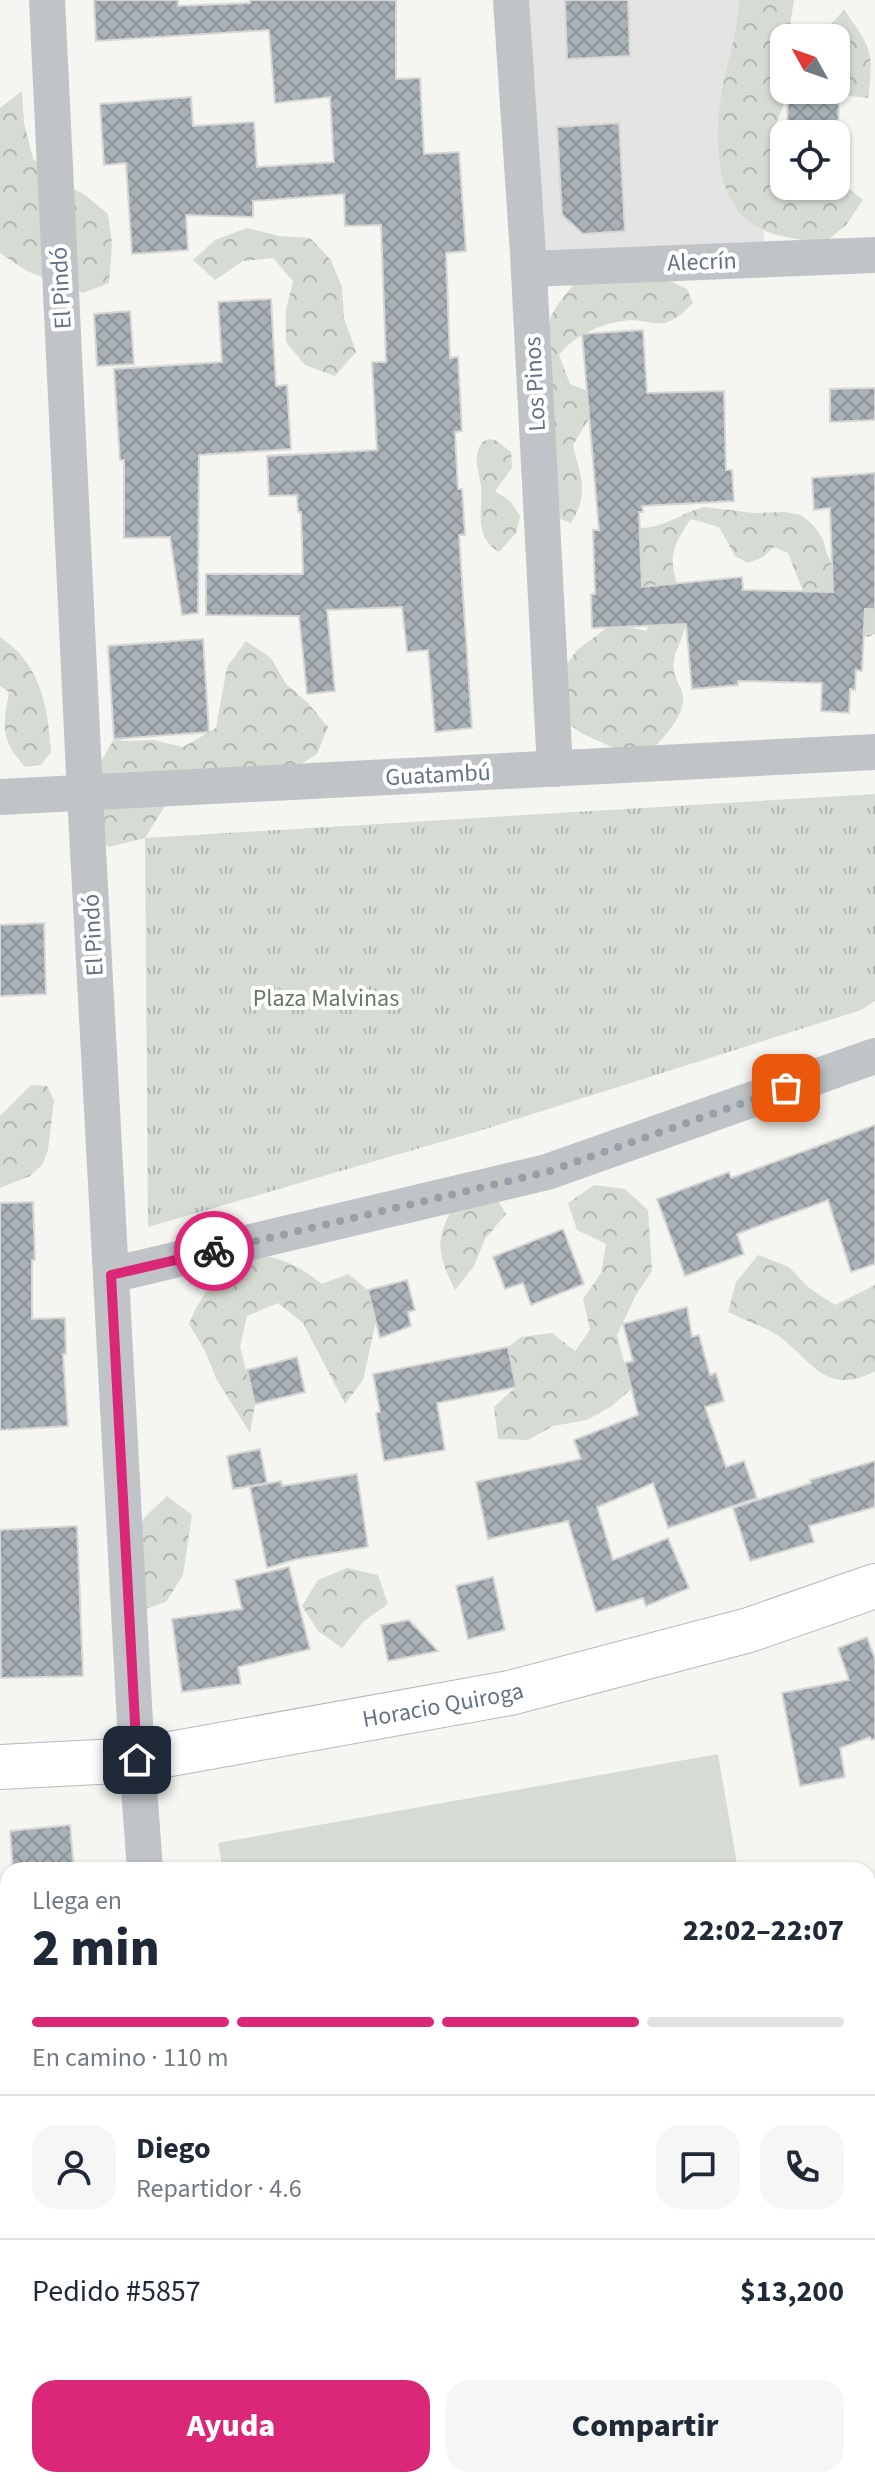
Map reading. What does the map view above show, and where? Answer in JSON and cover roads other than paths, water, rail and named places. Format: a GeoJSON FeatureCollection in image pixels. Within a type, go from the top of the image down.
{"type":"FeatureCollection","features":[{"type":"Feature","properties":{"kind":"main road","name":"Horacio Quiroga"},"geometry":{"type":"LineString","coordinates":[[0,1767],[137,1760],[510,1693],[749,1630],[875,1586]]}},
{"type":"Feature","properties":{"kind":"street","name":"El Pindó"},"geometry":{"type":"LineString","coordinates":[[47,0],[85,794],[144,1862]]}},
{"type":"Feature","properties":{"kind":"street","name":"Los Pinos"},"geometry":{"type":"LineString","coordinates":[[511,0],[529,269],[555,769]]}},
{"type":"Feature","properties":{"kind":"street","name":"Alecrín"},"geometry":{"type":"LineString","coordinates":[[529,269],[875,255]]}},
{"type":"Feature","properties":{"kind":"street","name":"Guatambú"},"geometry":{"type":"LineString","coordinates":[[0,797],[875,752]]}},
{"type":"Feature","properties":{"kind":"street"},"geometry":{"type":"LineString","coordinates":[[111,1275],[547,1172],[875,1056]]}},
{"type":"Feature","properties":{"kind":"park label","name":"Plaza Malvinas"},"geometry":{"type":"Point","coordinates":[326,998]}}]}
